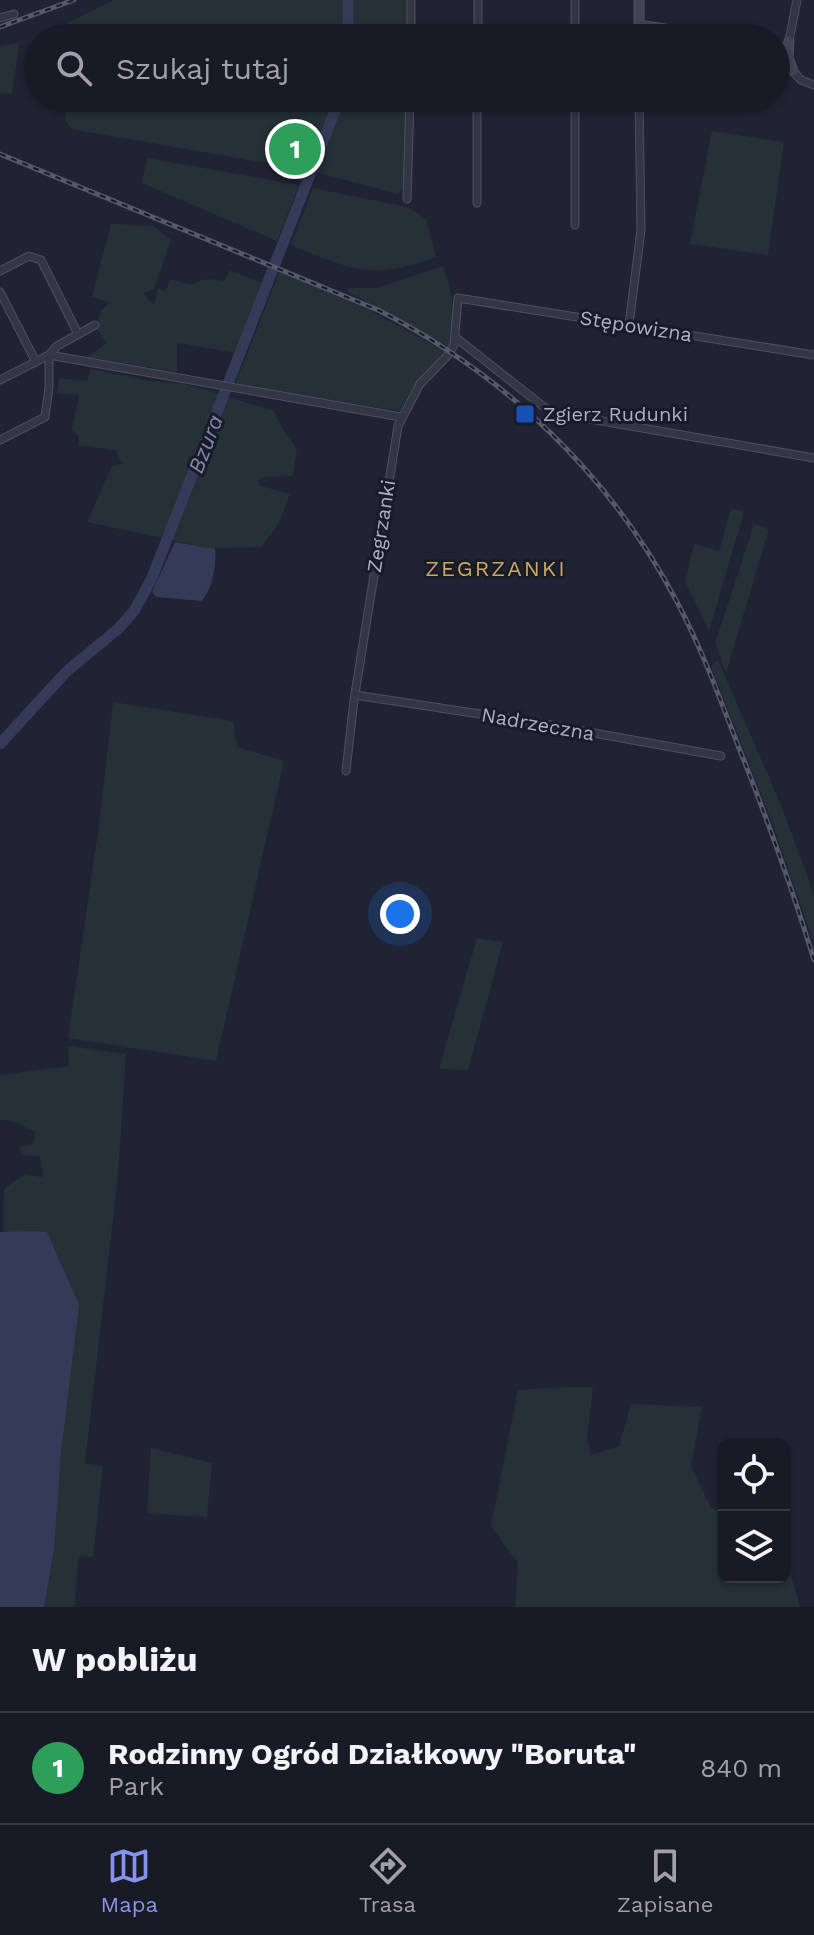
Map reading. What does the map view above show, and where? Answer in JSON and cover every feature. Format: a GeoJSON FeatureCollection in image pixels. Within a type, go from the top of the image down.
{"type":"FeatureCollection","features":[{"type":"Feature","properties":{"kind":"street"},"geometry":{"type":"LineString","coordinates":[[411,0],[411,24]]}},
{"type":"Feature","properties":{"kind":"street"},"geometry":{"type":"LineString","coordinates":[[478,0],[478,24]]}},
{"type":"Feature","properties":{"kind":"street"},"geometry":{"type":"LineString","coordinates":[[575,0],[575,24]]}},
{"type":"Feature","properties":{"kind":"street"},"geometry":{"type":"LineString","coordinates":[[639,0],[639,24]]}},
{"type":"Feature","properties":{"kind":"street"},"geometry":{"type":"LineString","coordinates":[[790,42],[797,0]]}},
{"type":"Feature","properties":{"kind":"street"},"geometry":{"type":"LineString","coordinates":[[0,18],[14,14]]}},
{"type":"Feature","properties":{"kind":"street"},"geometry":{"type":"LineString","coordinates":[[790,54],[793,71],[801,80],[814,85]]}},
{"type":"Feature","properties":{"kind":"street"},"geometry":{"type":"LineString","coordinates":[[407,199],[410,112]]}},
{"type":"Feature","properties":{"kind":"street"},"geometry":{"type":"LineString","coordinates":[[477,112],[477,203]]}},
{"type":"Feature","properties":{"kind":"street"},"geometry":{"type":"LineString","coordinates":[[575,112],[575,225]]}},
{"type":"Feature","properties":{"kind":"street"},"geometry":{"type":"LineString","coordinates":[[629,325],[641,230],[639,112]]}},
{"type":"Feature","properties":{"kind":"street"},"geometry":{"type":"LineString","coordinates":[[0,271],[29,256],[41,260],[78,334]]}},
{"type":"Feature","properties":{"kind":"street"},"geometry":{"type":"LineString","coordinates":[[0,292],[36,362]]}},
{"type":"Feature","properties":{"kind":"street","name":"Stępowizna"},"geometry":{"type":"LineString","coordinates":[[458,298],[814,355]]}},
{"type":"Feature","properties":{"kind":"street","name":"Zegrzanki"},"geometry":{"type":"LineString","coordinates":[[346,771],[386,495],[401,417],[420,384],[448,355],[455,337],[458,298]]}},
{"type":"Feature","properties":{"kind":"street"},"geometry":{"type":"LineString","coordinates":[[0,380],[49,355],[57,346],[95,325]]}},
{"type":"Feature","properties":{"kind":"street"},"geometry":{"type":"LineString","coordinates":[[455,337],[544,407],[556,413],[814,458]]}},
{"type":"Feature","properties":{"kind":"street"},"geometry":{"type":"LineString","coordinates":[[49,355],[401,417]]}},
{"type":"Feature","properties":{"kind":"street"},"geometry":{"type":"LineString","coordinates":[[0,440],[45,417],[49,355]]}},
{"type":"Feature","properties":{"kind":"street","name":"Nadrzeczna"},"geometry":{"type":"LineString","coordinates":[[355,695],[526,721],[721,756]]}},
{"type":"Feature","properties":{"kind":"shaded area"},"geometry":{"type":"Polygon","coordinates":[[[114,0],[407,0],[407,24],[65,24],[114,0]]]}},
{"type":"Feature","properties":{"kind":"shaded area"},"geometry":{"type":"Polygon","coordinates":[[[19,43],[12,94],[0,93],[0,46],[19,43]]]}},
{"type":"Feature","properties":{"kind":"shaded area"},"geometry":{"type":"Polygon","coordinates":[[[66,112],[406,112],[405,187],[398,194],[307,170],[71,129],[65,120],[66,112]]]}},
{"type":"Feature","properties":{"kind":"shaded area"},"geometry":{"type":"Polygon","coordinates":[[[712,131],[784,142],[768,255],[690,244],[712,131]]]}},
{"type":"Feature","properties":{"kind":"shaded area"},"geometry":{"type":"Polygon","coordinates":[[[147,158],[299,185],[277,241],[142,183],[147,158]]]}},
{"type":"Feature","properties":{"kind":"shaded area"},"geometry":{"type":"Polygon","coordinates":[[[313,188],[407,207],[426,219],[436,257],[394,269],[362,269],[330,261],[291,245],[313,188]]]}},
{"type":"Feature","properties":{"kind":"shaded area"},"geometry":{"type":"Polygon","coordinates":[[[111,224],[154,226],[171,240],[154,289],[143,293],[154,305],[158,289],[166,291],[170,279],[191,285],[207,279],[224,282],[230,270],[261,283],[237,353],[177,343],[177,372],[87,357],[107,343],[97,329],[100,312],[110,302],[92,297],[111,224]]]}},
{"type":"Feature","properties":{"kind":"shaded area"},"geometry":{"type":"Polygon","coordinates":[[[443,266],[454,317],[449,347],[347,291],[349,288],[377,288],[443,266]]]}},
{"type":"Feature","properties":{"kind":"shaded area"},"geometry":{"type":"Polygon","coordinates":[[[280,270],[366,308],[444,351],[414,386],[400,411],[235,385],[280,270]]]}},
{"type":"Feature","properties":{"kind":"shaded area"},"geometry":{"type":"Polygon","coordinates":[[[91,369],[150,381],[186,384],[274,411],[297,449],[293,476],[261,477],[258,485],[290,494],[279,523],[261,547],[208,548],[87,522],[112,466],[125,463],[120,460],[116,450],[78,445],[79,436],[72,430],[79,395],[57,393],[59,378],[87,381],[91,369]]]}},
{"type":"Feature","properties":{"kind":"shaded area"},"geometry":{"type":"Polygon","coordinates":[[[731,508],[744,512],[709,631],[685,581],[694,544],[719,551],[731,508]]]}},
{"type":"Feature","properties":{"kind":"shaded area"},"geometry":{"type":"Polygon","coordinates":[[[754,524],[769,529],[726,673],[715,643],[754,524]]]}},
{"type":"Feature","properties":{"kind":"shaded area"},"geometry":{"type":"Polygon","coordinates":[[[718,660],[781,805],[807,875],[814,897],[814,944],[772,822],[711,666],[718,660]]]}},
{"type":"Feature","properties":{"kind":"shaded area"},"geometry":{"type":"Polygon","coordinates":[[[113,702],[233,721],[237,747],[284,761],[216,1061],[68,1038],[99,826],[113,702]]]}},
{"type":"Feature","properties":{"kind":"shaded area"},"geometry":{"type":"Polygon","coordinates":[[[477,938],[503,942],[468,1070],[439,1069],[477,938]]]}},
{"type":"Feature","properties":{"kind":"shaded area"},"geometry":{"type":"Polygon","coordinates":[[[68,1046],[126,1054],[118,1175],[85,1463],[103,1466],[93,1557],[79,1556],[74,1607],[34,1607],[7,1346],[4,1189],[24,1175],[43,1177],[40,1156],[24,1155],[18,1147],[33,1144],[35,1132],[14,1121],[0,1120],[0,1075],[69,1066],[68,1046]]]}},
{"type":"Feature","properties":{"kind":"shaded area"},"geometry":{"type":"Polygon","coordinates":[[[593,1387],[587,1438],[591,1455],[619,1446],[631,1404],[702,1407],[691,1466],[711,1508],[718,1510],[718,1583],[790,1583],[790,1572],[800,1607],[515,1607],[518,1563],[491,1526],[518,1390],[593,1387]]]}},
{"type":"Feature","properties":{"kind":"shaded area"},"geometry":{"type":"Polygon","coordinates":[[[151,1448],[212,1463],[207,1517],[147,1513],[151,1448]]]}},
{"type":"Feature","properties":{"kind":"water"},"geometry":{"type":"Polygon","coordinates":[[[175,542],[215,549],[213,576],[201,601],[156,597],[152,592],[175,542]]]}},
{"type":"Feature","properties":{"kind":"water"},"geometry":{"type":"Polygon","coordinates":[[[0,1232],[47,1232],[79,1305],[61,1453],[54,1549],[44,1607],[0,1607],[0,1232]]]}},
{"type":"Feature","properties":{"kind":"waterway","name":"Bzura"},"geometry":{"type":"LineString","coordinates":[[348,0],[348,24]]}},
{"type":"Feature","properties":{"kind":"waterway","name":"Bzura"},"geometry":{"type":"LineString","coordinates":[[0,744],[67,671],[118,629],[134,611],[151,580],[335,112]]}},
{"type":"Feature","properties":{"kind":"railway"},"geometry":{"type":"LineString","coordinates":[[0,27],[74,0]]}},
{"type":"Feature","properties":{"kind":"railway"},"geometry":{"type":"LineString","coordinates":[[0,154],[378,310],[469,365],[551,433],[620,512],[650,556],[686,620],[759,801],[814,960]]}},
{"type":"Feature","properties":{"kind":"place","name":"Rodzinny Ogród Działkowy \"Boruta\""},"geometry":{"type":"Point","coordinates":[295,149]}},
{"type":"Feature","properties":{"kind":"place","name":"Zgierz Rudunki"},"geometry":{"type":"Point","coordinates":[525,414]}},
{"type":"Feature","properties":{"kind":"district","name":"ZEGRZANKI"},"geometry":{"type":"Point","coordinates":[496,568]}}]}
